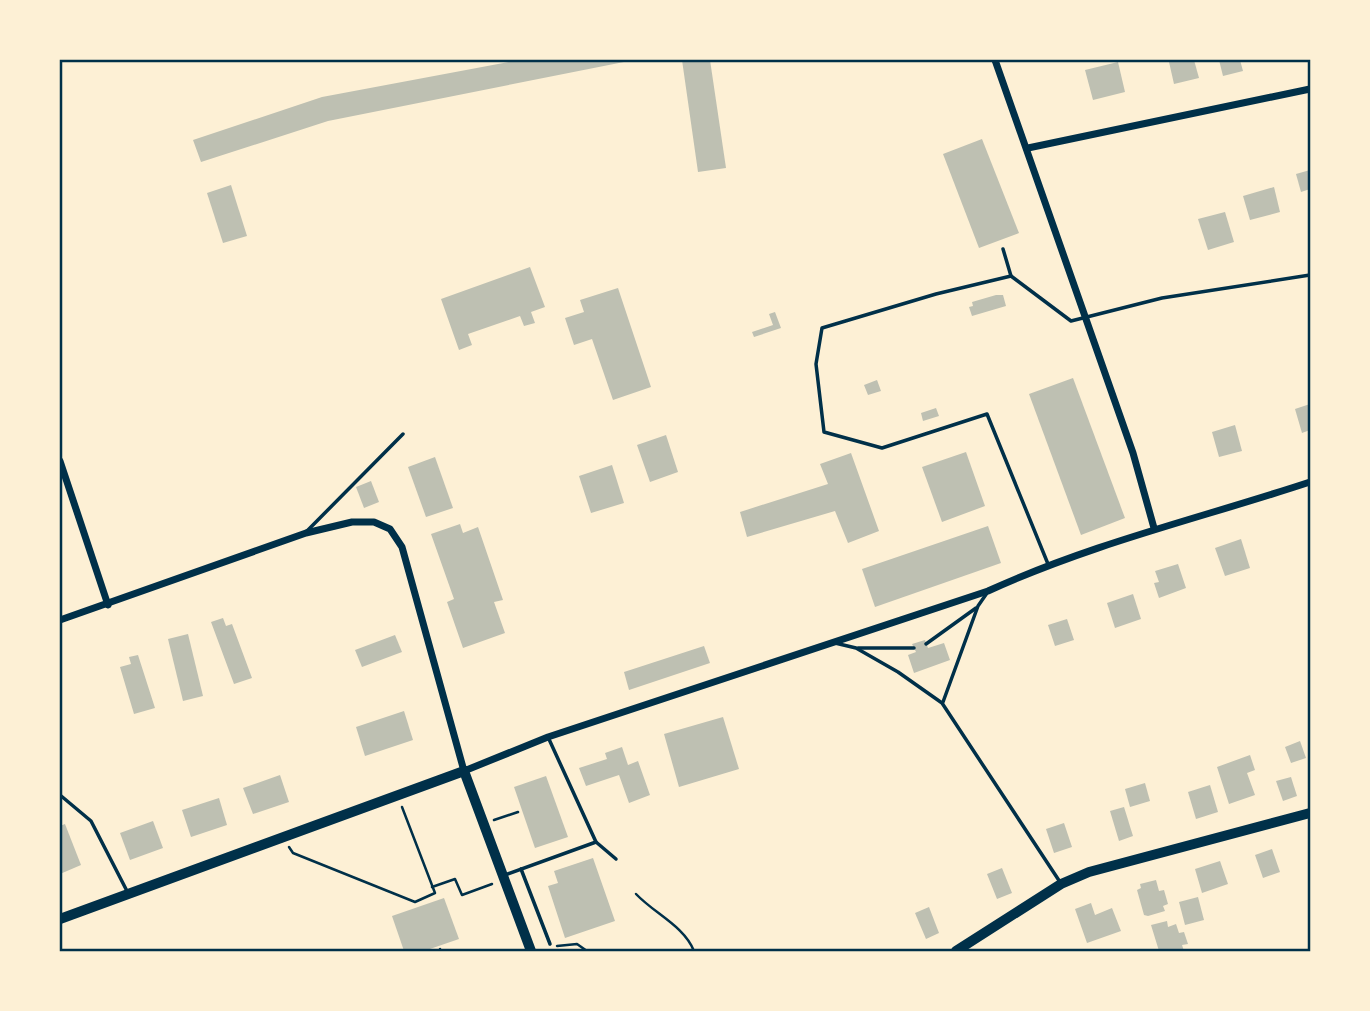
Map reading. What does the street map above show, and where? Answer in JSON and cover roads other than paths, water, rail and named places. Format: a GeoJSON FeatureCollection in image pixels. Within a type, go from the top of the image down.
{"type":"FeatureCollection","features":[{"type":"Feature","properties":{"kind":"street"},"geometry":{"type":"LineString","coordinates":[[995,60],[1133,453],[1154,528]]}},
{"type":"Feature","properties":{"kind":"street"},"geometry":{"type":"LineString","coordinates":[[1028,148],[1311,89]]}},
{"type":"Feature","properties":{"kind":"street"},"geometry":{"type":"LineString","coordinates":[[60,461],[108,605]]}},
{"type":"Feature","properties":{"kind":"street"},"geometry":{"type":"LineString","coordinates":[[60,919],[398,797],[548,737],[988,591],[1048,564],[1154,528],[1237,506],[1311,482]]}},
{"type":"Feature","properties":{"kind":"street"},"geometry":{"type":"LineString","coordinates":[[60,620],[306,533],[352,522],[374,522],[390,529],[402,547],[464,771],[505,875],[531,951]]}},
{"type":"Feature","properties":{"kind":"street"},"geometry":{"type":"LineString","coordinates":[[956,951],[1061,884],[1089,872],[1311,813]]}},
{"type":"Feature","properties":{"kind":"lane"},"geometry":{"type":"LineString","coordinates":[[1003,249],[1011,276],[1071,321],[1163,298],[1311,275]]}},
{"type":"Feature","properties":{"kind":"lane"},"geometry":{"type":"LineString","coordinates":[[1011,276],[936,294],[822,328],[816,364],[824,432],[882,448],[987,414],[1048,564]]}},
{"type":"Feature","properties":{"kind":"lane"},"geometry":{"type":"LineString","coordinates":[[306,533],[403,433]]}},
{"type":"Feature","properties":{"kind":"lane"},"geometry":{"type":"LineString","coordinates":[[942,703],[978,606],[988,591]]}},
{"type":"Feature","properties":{"kind":"lane"},"geometry":{"type":"LineString","coordinates":[[926,644],[978,606]]}},
{"type":"Feature","properties":{"kind":"lane"},"geometry":{"type":"LineString","coordinates":[[833,643],[856,648],[914,648]]}},
{"type":"Feature","properties":{"kind":"lane"},"geometry":{"type":"LineString","coordinates":[[856,648],[898,672],[942,703],[1034,847],[1061,884]]}},
{"type":"Feature","properties":{"kind":"lane"},"geometry":{"type":"LineString","coordinates":[[548,737],[596,842],[616,859]]}},
{"type":"Feature","properties":{"kind":"lane"},"geometry":{"type":"LineString","coordinates":[[60,795],[91,821],[129,894]]}},
{"type":"Feature","properties":{"kind":"lane"},"geometry":{"type":"LineString","coordinates":[[505,875],[596,842]]}},
{"type":"Feature","properties":{"kind":"lane"},"geometry":{"type":"LineString","coordinates":[[521,869],[550,944]]}}]}
